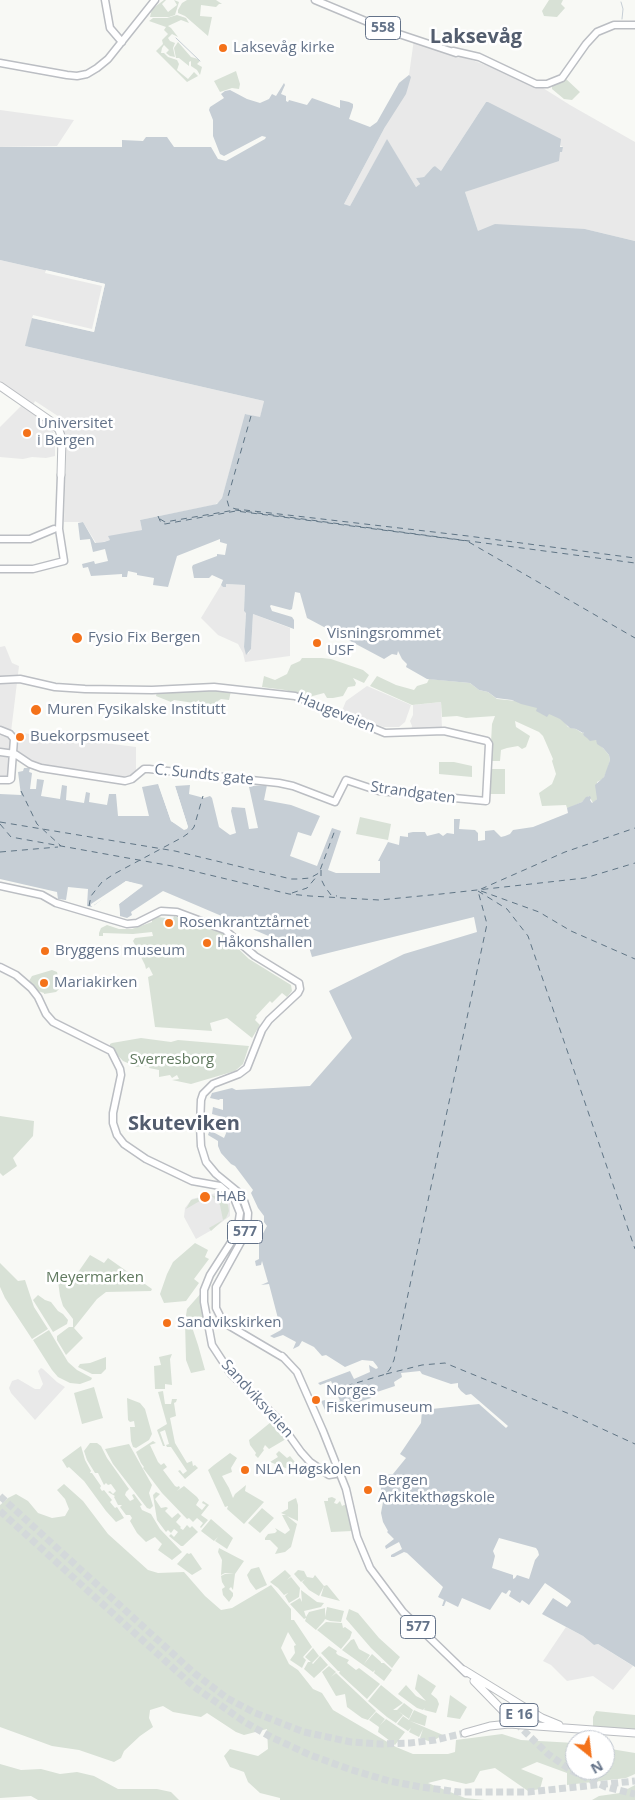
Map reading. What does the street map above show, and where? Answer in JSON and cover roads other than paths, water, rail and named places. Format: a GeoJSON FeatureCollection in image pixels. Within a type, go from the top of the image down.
{"type":"FeatureCollection","features":[{"type":"Feature","properties":{"kind":"highway"},"geometry":{"type":"LineString","coordinates":[[0,386],[52,422],[56,427],[59,477]]}},
{"type":"Feature","properties":{"kind":"highway","name":"E 16"},"geometry":{"type":"LineString","coordinates":[[464,1670],[542,1718],[567,1729]]}},
{"type":"Feature","properties":{"kind":"highway","name":"E 16"},"geometry":{"type":"LineString","coordinates":[[474,1681],[508,1716]]}},
{"type":"Feature","properties":{"kind":"highway","name":"E 16"},"geometry":{"type":"LineString","coordinates":[[474,1681],[513,1705],[519,1710],[519,1715],[512,1720],[490,1724],[465,1733],[490,1726],[509,1724],[635,1733]]}},
{"type":"Feature","properties":{"kind":"main road"},"geometry":{"type":"LineString","coordinates":[[105,0],[110,28],[122,42]]}},
{"type":"Feature","properties":{"kind":"main road","name":"558"},"geometry":{"type":"LineString","coordinates":[[315,0],[379,27],[453,51],[479,57],[536,84],[558,81],[597,32],[610,26],[635,25]]}},
{"type":"Feature","properties":{"kind":"main road"},"geometry":{"type":"LineString","coordinates":[[0,63],[67,75],[82,75],[100,66],[122,42],[154,1]]}},
{"type":"Feature","properties":{"kind":"main road"},"geometry":{"type":"LineString","coordinates":[[0,539],[31,538],[54,529],[56,525],[59,477]]}},
{"type":"Feature","properties":{"kind":"main road"},"geometry":{"type":"LineString","coordinates":[[59,477],[59,521],[62,550]]}},
{"type":"Feature","properties":{"kind":"main road"},"geometry":{"type":"LineString","coordinates":[[0,569],[39,568],[64,561],[58,534],[54,529]]}},
{"type":"Feature","properties":{"kind":"main road","name":"Haugeveien"},"geometry":{"type":"LineString","coordinates":[[0,680],[20,679],[55,687],[115,690],[214,687],[295,696],[385,732],[444,731],[488,742],[486,801]]}},
{"type":"Feature","properties":{"kind":"main road"},"geometry":{"type":"LineString","coordinates":[[0,730],[12,735],[13,754],[9,780],[0,780]]}},
{"type":"Feature","properties":{"kind":"main road"},"geometry":{"type":"LineString","coordinates":[[0,752],[13,754],[22,759],[12,766]]}},
{"type":"Feature","properties":{"kind":"main road","name":"C. Sundts gate"},"geometry":{"type":"LineString","coordinates":[[22,759],[40,768],[126,781],[132,779],[144,769],[149,769],[269,781],[293,786],[335,802],[346,780]]}},
{"type":"Feature","properties":{"kind":"main road","name":"Strandgaten"},"geometry":{"type":"LineString","coordinates":[[346,780],[379,791],[486,801]]}},
{"type":"Feature","properties":{"kind":"main road","name":"577"},"geometry":{"type":"LineString","coordinates":[[0,886],[42,895],[61,905],[127,924],[137,923],[161,912],[178,912],[225,930],[255,956],[296,980],[300,986],[299,991],[264,1027],[259,1035],[251,1060],[245,1069],[237,1075],[213,1084],[202,1097],[200,1138],[202,1153],[213,1171],[233,1186],[241,1195],[246,1206],[248,1218],[243,1238],[217,1283],[216,1305],[225,1323],[273,1350],[284,1358],[297,1372],[343,1480],[349,1498],[357,1537],[370,1568],[403,1612],[474,1681]]}},
{"type":"Feature","properties":{"kind":"main road","name":"Sandviksveien"},"geometry":{"type":"LineString","coordinates":[[0,967],[31,988],[44,1011],[53,1022],[104,1046],[113,1055],[121,1075],[113,1113],[114,1123],[117,1135],[124,1144],[146,1159],[196,1183],[220,1186],[234,1198],[238,1205],[240,1217],[237,1233],[210,1275],[204,1296],[212,1345],[216,1354],[238,1382],[282,1424],[305,1457],[327,1474],[343,1480]]}},
{"type":"Feature","properties":{"kind":"main road"},"geometry":{"type":"LineString","coordinates":[[327,1474],[339,1470]]}},
{"type":"Feature","properties":{"kind":"main road","name":"577"},"geometry":{"type":"LineString","coordinates":[[339,1470],[351,1493],[363,1542],[378,1579]]}},
{"type":"Feature","properties":{"kind":"waterway"},"geometry":{"type":"LineString","coordinates":[[621,2],[623,9],[622,19]]}},
{"type":"Feature","properties":{"kind":"waterway"},"geometry":{"type":"LineString","coordinates":[[176,38],[200,61]]}},
{"type":"Feature","properties":{"kind":"tunnel"},"geometry":{"type":"LineString","coordinates":[[0,1496],[194,1673],[227,1698],[253,1712],[304,1732],[351,1742],[410,1743],[435,1740],[465,1733]]}},
{"type":"Feature","properties":{"kind":"tunnel"},"geometry":{"type":"LineString","coordinates":[[0,1511],[193,1686],[243,1721],[271,1737],[310,1755],[389,1781],[459,1792],[528,1792],[635,1781]]}},
{"type":"Feature","properties":{"kind":"tunnel"},"geometry":{"type":"LineString","coordinates":[[516,1723],[548,1754],[572,1771],[606,1787],[635,1794]]}},
{"type":"Feature","properties":{"kind":"place","name":"Laksevåg kirke"},"geometry":{"type":"Point","coordinates":[223,48]}},
{"type":"Feature","properties":{"kind":"place","name":"Universitet i Bergen"},"geometry":{"type":"Point","coordinates":[27,433]}},
{"type":"Feature","properties":{"kind":"place","name":"Fysio Fix Bergen"},"geometry":{"type":"Point","coordinates":[77,638]}},
{"type":"Feature","properties":{"kind":"place","name":"Visningsrommet USF"},"geometry":{"type":"Point","coordinates":[317,643]}},
{"type":"Feature","properties":{"kind":"place","name":"Muren Fysikalske Institutt"},"geometry":{"type":"Point","coordinates":[36,710]}},
{"type":"Feature","properties":{"kind":"place","name":"Buekorpsmuseet"},"geometry":{"type":"Point","coordinates":[20,737]}},
{"type":"Feature","properties":{"kind":"place","name":"Rosenkrantztårnet"},"geometry":{"type":"Point","coordinates":[169,923]}},
{"type":"Feature","properties":{"kind":"place","name":"Håkonshallen"},"geometry":{"type":"Point","coordinates":[207,943]}},
{"type":"Feature","properties":{"kind":"place","name":"Bryggens museum"},"geometry":{"type":"Point","coordinates":[45,951]}},
{"type":"Feature","properties":{"kind":"place","name":"Mariakirken"},"geometry":{"type":"Point","coordinates":[44,983]}},
{"type":"Feature","properties":{"kind":"place","name":"HAB"},"geometry":{"type":"Point","coordinates":[205,1197]}},
{"type":"Feature","properties":{"kind":"place","name":"Sandvikskirken"},"geometry":{"type":"Point","coordinates":[167,1323]}},
{"type":"Feature","properties":{"kind":"place","name":"Norges Fiskerimuseum"},"geometry":{"type":"Point","coordinates":[316,1400]}},
{"type":"Feature","properties":{"kind":"place","name":"NLA Høgskolen"},"geometry":{"type":"Point","coordinates":[245,1470]}},
{"type":"Feature","properties":{"kind":"place","name":"Bergen Arkitekthøgskole"},"geometry":{"type":"Point","coordinates":[368,1490]}},
{"type":"Feature","properties":{"kind":"district","name":"Laksevåg"},"geometry":{"type":"Point","coordinates":[476,37]}},
{"type":"Feature","properties":{"kind":"district","name":"Skuteviken"},"geometry":{"type":"Point","coordinates":[184,1124]}},
{"type":"Feature","properties":{"kind":"park label","name":"Sverresborg"},"geometry":{"type":"Point","coordinates":[172,1060]}},
{"type":"Feature","properties":{"kind":"park label","name":"Meyermarken"},"geometry":{"type":"Point","coordinates":[95,1278]}}]}
